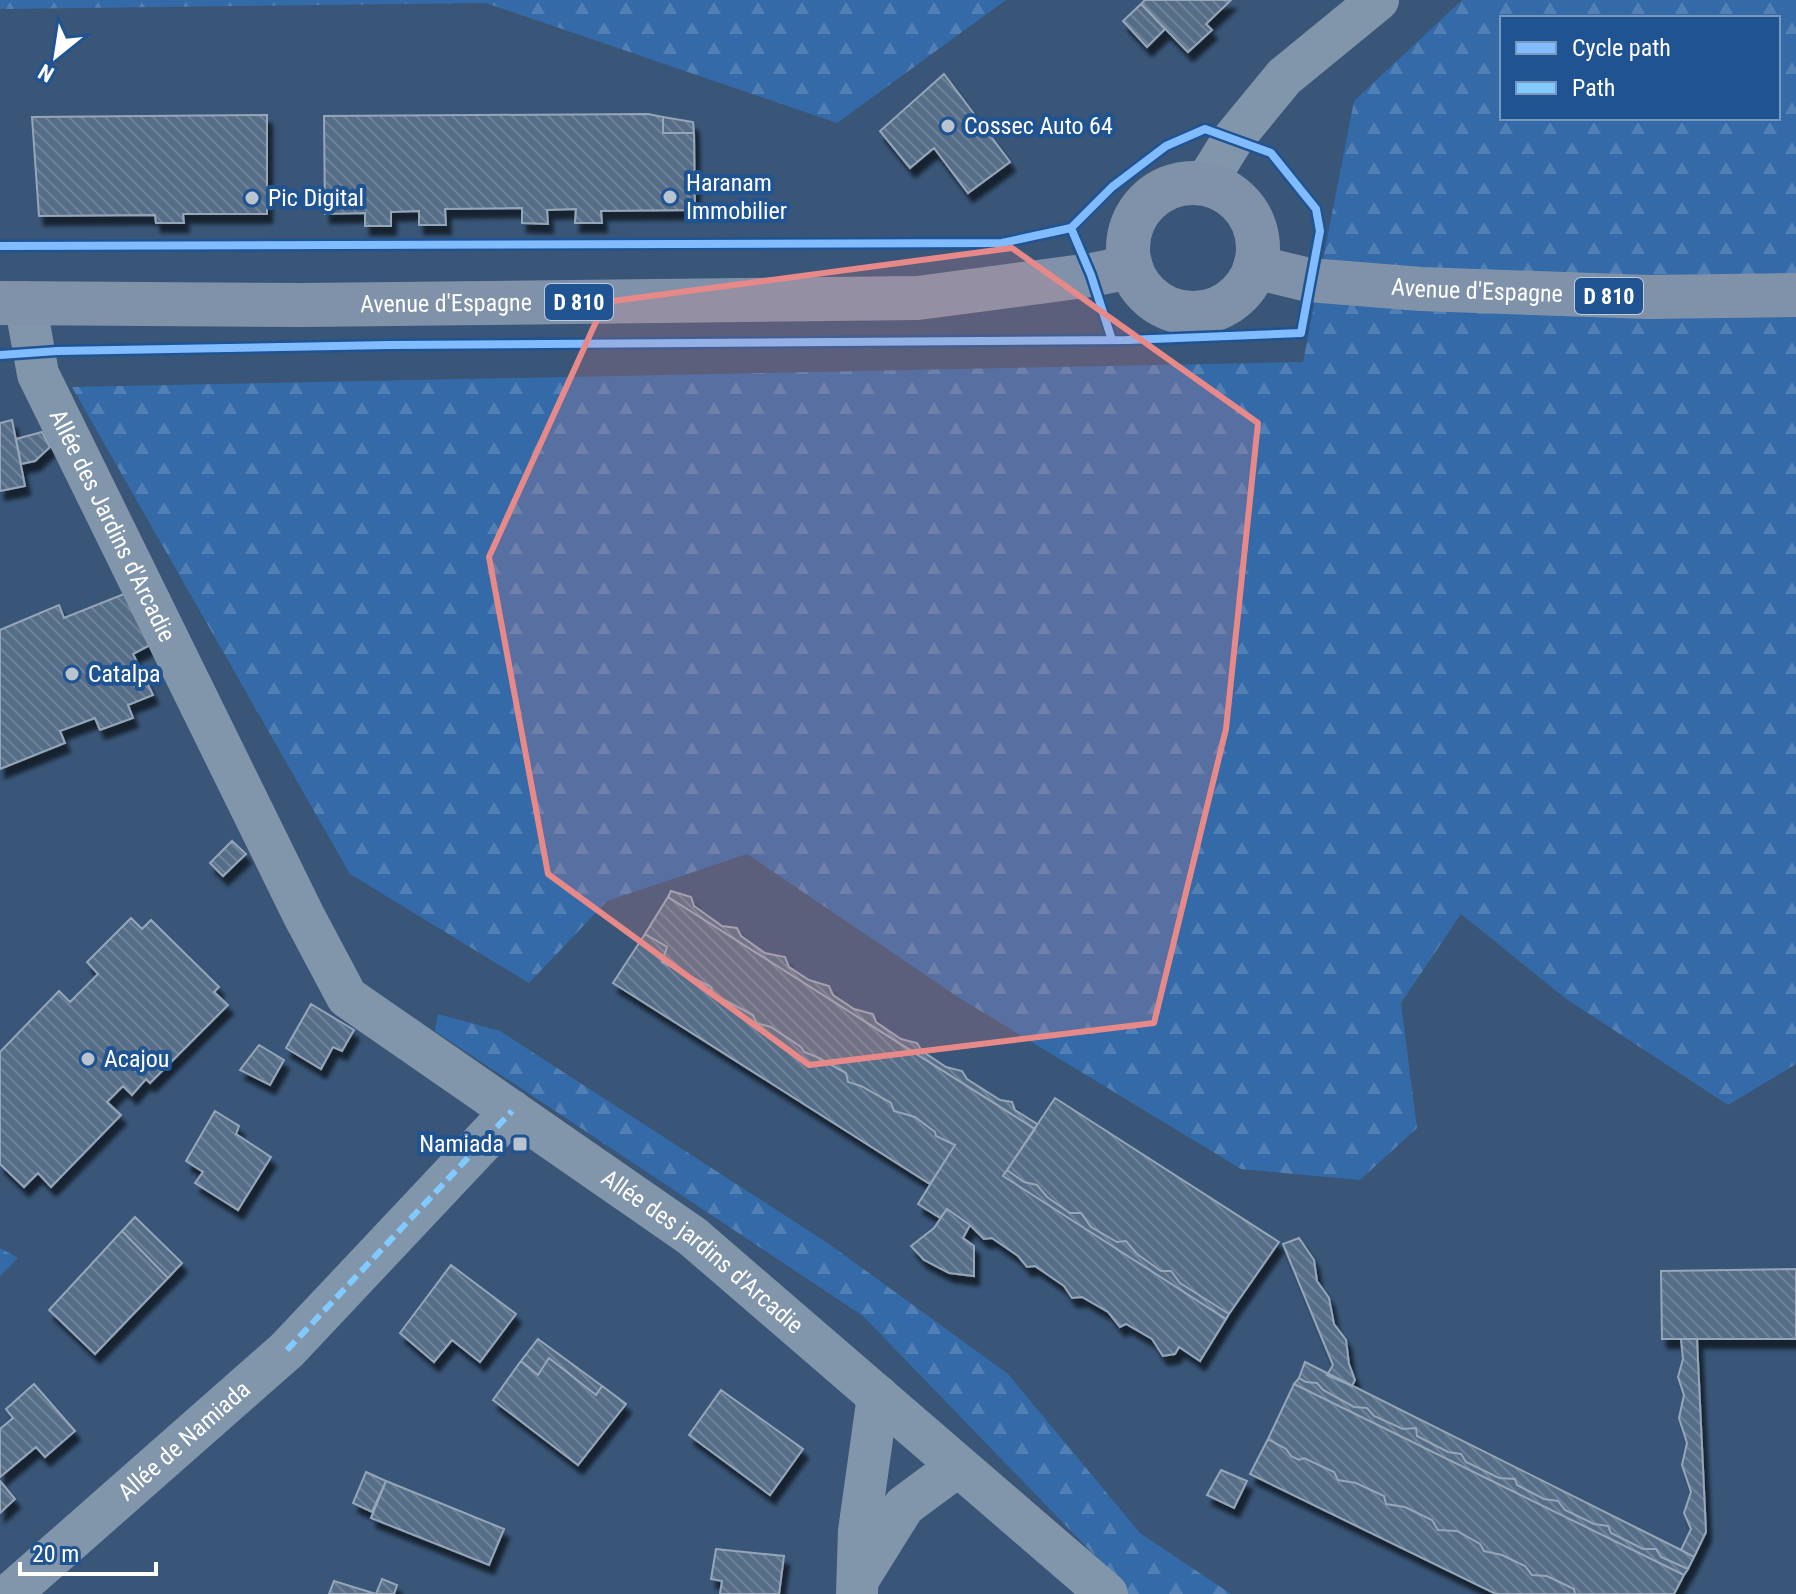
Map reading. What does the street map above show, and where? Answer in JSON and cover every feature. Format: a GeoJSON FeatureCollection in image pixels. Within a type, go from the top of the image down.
{"type":"FeatureCollection","features":[{"type":"Feature","properties":{"kind":"main road"},"geometry":{"type":"LineString","coordinates":[[1192,182],[1205,184],[1232,196],[1247,211],[1256,231],[1258,253],[1255,267],[1241,292],[1224,306],[1203,313],[1182,313],[1161,305],[1144,292],[1132,275],[1127,253],[1128,232],[1137,212],[1152,196],[1170,186],[1192,182]]}},
{"type":"Feature","properties":{"kind":"main road","name":"Avenue d'Espagne"},"geometry":{"type":"LineString","coordinates":[[12,303],[302,305],[918,298],[1131,267]]}},
{"type":"Feature","properties":{"kind":"main road","name":"Avenue d'Espagne"},"geometry":{"type":"LineString","coordinates":[[1255,267],[1309,280],[1421,289],[1648,297],[1796,295]]}},
{"type":"Feature","properties":{"kind":"street"},"geometry":{"type":"LineString","coordinates":[[1205,184],[1233,139],[1284,77],[1378,0]]}},
{"type":"Feature","properties":{"kind":"street","name":"Allée des Jardins d'Arcadie"},"geometry":{"type":"LineString","coordinates":[[12,303],[38,374],[304,916]]}},
{"type":"Feature","properties":{"kind":"street","name":"Allée des jardins d'Arcadie"},"geometry":{"type":"LineString","coordinates":[[304,916],[347,997],[692,1236],[1107,1594]]}},
{"type":"Feature","properties":{"kind":"street","name":"Allée de Namiada"},"geometry":{"type":"LineString","coordinates":[[10,1594],[287,1350],[512,1111]]}},
{"type":"Feature","properties":{"kind":"street"},"geometry":{"type":"LineString","coordinates":[[858,1586],[859,1531],[878,1396]]}},
{"type":"Feature","properties":{"kind":"street"},"geometry":{"type":"LineString","coordinates":[[858,1586],[904,1506],[958,1466]]}},
{"type":"Feature","properties":{"kind":"highlighted area"},"geometry":{"type":"Polygon","coordinates":[[[1012,248],[1258,423],[1226,729],[1154,1023],[809,1065],[548,874],[489,557],[605,302],[1012,248]]]}},
{"type":"Feature","properties":{"kind":"green space"},"geometry":{"type":"Polygon","coordinates":[[[0,0],[1006,0],[837,123],[486,3],[0,9],[0,0]]]}},
{"type":"Feature","properties":{"kind":"green space"},"geometry":{"type":"Polygon","coordinates":[[[1462,0],[1796,0],[1796,1064],[1728,1105],[1565,998],[1461,914],[1401,1003],[1417,1128],[1360,1180],[1241,1169],[961,999],[747,854],[607,901],[529,983],[350,874],[72,387],[1303,362],[1354,101],[1462,0]]]}},
{"type":"Feature","properties":{"kind":"green space"},"geometry":{"type":"Polygon","coordinates":[[[438,1014],[500,1031],[829,1244],[1008,1374],[1140,1533],[1231,1594],[1107,1594],[1102,1563],[863,1316],[435,1031],[438,1014]]]}},
{"type":"Feature","properties":{"kind":"green space"},"geometry":{"type":"Polygon","coordinates":[[[0,1248],[18,1258],[0,1276],[0,1248]]]}},
{"type":"Feature","properties":{"kind":"building"},"geometry":{"type":"Polygon","coordinates":[[[1145,0],[1231,0],[1206,24],[1212,30],[1188,52],[1141,4],[1145,0]]]}},
{"type":"Feature","properties":{"kind":"building"},"geometry":{"type":"Polygon","coordinates":[[[1141,4],[1165,29],[1147,47],[1123,21],[1141,4]]]}},
{"type":"Feature","properties":{"kind":"building"},"geometry":{"type":"Polygon","coordinates":[[[944,74],[1010,162],[968,193],[934,148],[910,168],[880,131],[944,74]]]}},
{"type":"Feature","properties":{"kind":"building"},"geometry":{"type":"Polygon","coordinates":[[[648,114],[663,117],[663,133],[694,133],[695,210],[601,211],[602,223],[575,223],[576,209],[547,210],[548,224],[522,223],[522,208],[445,209],[446,225],[419,225],[419,211],[391,212],[391,226],[365,226],[365,213],[325,214],[324,116],[648,114]]]}},
{"type":"Feature","properties":{"kind":"building"},"geometry":{"type":"Polygon","coordinates":[[[267,115],[267,214],[183,214],[184,223],[156,223],[155,215],[39,216],[32,117],[267,115]]]}},
{"type":"Feature","properties":{"kind":"building"},"geometry":{"type":"Polygon","coordinates":[[[663,117],[693,122],[694,133],[663,133],[663,117]]]}},
{"type":"Feature","properties":{"kind":"building"},"geometry":{"type":"Polygon","coordinates":[[[12,420],[25,486],[0,491],[0,423],[12,420]]]}},
{"type":"Feature","properties":{"kind":"building"},"geometry":{"type":"Polygon","coordinates":[[[42,432],[50,447],[35,461],[21,464],[16,439],[42,432]]]}},
{"type":"Feature","properties":{"kind":"building","name":"Catalpa"},"geometry":{"type":"Polygon","coordinates":[[[124,594],[150,645],[133,654],[153,695],[128,705],[133,718],[100,730],[95,718],[60,731],[65,743],[0,769],[0,630],[59,605],[64,618],[124,594]]]}},
{"type":"Feature","properties":{"kind":"building"},"geometry":{"type":"Polygon","coordinates":[[[232,841],[246,854],[223,876],[210,863],[232,841]]]}},
{"type":"Feature","properties":{"kind":"building"},"geometry":{"type":"Polygon","coordinates":[[[671,891],[691,897],[694,906],[722,926],[737,928],[741,936],[765,953],[785,957],[789,967],[809,980],[829,986],[833,995],[854,1009],[873,1014],[876,1022],[901,1039],[917,1043],[922,1051],[946,1067],[962,1071],[967,1079],[1000,1100],[1012,1102],[1015,1110],[1037,1124],[1035,1129],[668,897],[671,891]]]}},
{"type":"Feature","properties":{"kind":"building"},"geometry":{"type":"Polygon","coordinates":[[[668,897],[1035,1129],[1003,1176],[1226,1319],[1200,1361],[1179,1347],[1175,1354],[1163,1356],[1152,1339],[1126,1324],[1120,1327],[1108,1312],[1082,1297],[1072,1298],[1064,1286],[1035,1266],[1027,1267],[1018,1256],[992,1238],[984,1239],[947,1209],[940,1218],[918,1204],[955,1145],[936,1136],[915,1117],[894,1111],[891,1103],[848,1082],[846,1073],[804,1052],[771,1027],[756,1023],[753,1015],[713,994],[711,987],[662,962],[667,947],[645,934],[668,897]]]}},
{"type":"Feature","properties":{"kind":"building","name":"Acajou"},"geometry":{"type":"Polygon","coordinates":[[[131,918],[142,929],[151,920],[219,987],[214,992],[228,1005],[150,1083],[146,1079],[132,1095],[123,1086],[107,1102],[121,1115],[51,1187],[38,1173],[24,1187],[0,1164],[0,1052],[59,991],[70,1002],[98,974],[87,962],[131,918]]]}},
{"type":"Feature","properties":{"kind":"building"},"geometry":{"type":"Polygon","coordinates":[[[645,934],[667,947],[662,962],[711,987],[713,994],[753,1015],[756,1023],[771,1027],[804,1052],[846,1073],[848,1082],[891,1103],[894,1111],[915,1117],[936,1136],[955,1145],[930,1184],[613,983],[645,934]]]}},
{"type":"Feature","properties":{"kind":"building"},"geometry":{"type":"Polygon","coordinates":[[[311,1004],[354,1030],[342,1051],[333,1047],[321,1069],[286,1048],[311,1004]]]}},
{"type":"Feature","properties":{"kind":"building"},"geometry":{"type":"Polygon","coordinates":[[[259,1045],[284,1060],[270,1085],[240,1070],[259,1045]]]}},
{"type":"Feature","properties":{"kind":"building"},"geometry":{"type":"Polygon","coordinates":[[[1055,1098],[1279,1242],[1229,1314],[1180,1283],[1171,1271],[1161,1271],[1137,1254],[1126,1241],[1117,1242],[1091,1227],[1081,1213],[1070,1213],[1047,1197],[1037,1185],[1024,1182],[1007,1170],[1055,1098]]]}},
{"type":"Feature","properties":{"kind":"building"},"geometry":{"type":"Polygon","coordinates":[[[215,1111],[239,1126],[236,1134],[271,1157],[238,1210],[195,1183],[203,1172],[186,1161],[215,1111]]]}},
{"type":"Feature","properties":{"kind":"building"},"geometry":{"type":"Polygon","coordinates":[[[1007,1170],[1024,1182],[1037,1185],[1047,1197],[1070,1213],[1081,1213],[1091,1227],[1117,1242],[1126,1241],[1137,1254],[1161,1271],[1171,1271],[1180,1283],[1229,1314],[1226,1319],[1003,1176],[1007,1170]]]}},
{"type":"Feature","properties":{"kind":"building"},"geometry":{"type":"Polygon","coordinates":[[[947,1209],[970,1225],[963,1238],[974,1246],[974,1276],[949,1273],[924,1260],[911,1246],[934,1228],[947,1209]]]}},
{"type":"Feature","properties":{"kind":"building"},"geometry":{"type":"Polygon","coordinates":[[[135,1217],[182,1263],[168,1278],[122,1231],[135,1217]]]}},
{"type":"Feature","properties":{"kind":"building"},"geometry":{"type":"Polygon","coordinates":[[[122,1231],[168,1278],[95,1354],[49,1310],[122,1231]]]}},
{"type":"Feature","properties":{"kind":"building"},"geometry":{"type":"Polygon","coordinates":[[[1299,1238],[1314,1260],[1317,1281],[1329,1298],[1334,1324],[1346,1340],[1355,1380],[1352,1386],[1327,1375],[1333,1365],[1283,1244],[1299,1238]]]}},
{"type":"Feature","properties":{"kind":"building"},"geometry":{"type":"Polygon","coordinates":[[[451,1265],[516,1314],[480,1362],[452,1340],[434,1362],[400,1333],[451,1265]]]}},
{"type":"Feature","properties":{"kind":"building"},"geometry":{"type":"Polygon","coordinates":[[[1796,1269],[1796,1339],[1662,1339],[1661,1271],[1796,1269]]]}},
{"type":"Feature","properties":{"kind":"building"},"geometry":{"type":"Polygon","coordinates":[[[538,1339],[602,1386],[596,1395],[549,1358],[538,1375],[521,1361],[538,1339]]]}},
{"type":"Feature","properties":{"kind":"building"},"geometry":{"type":"Polygon","coordinates":[[[1681,1339],[1697,1339],[1706,1532],[1694,1557],[1681,1550],[1691,1529],[1684,1513],[1691,1492],[1682,1465],[1687,1443],[1679,1418],[1684,1395],[1678,1377],[1683,1359],[1681,1339]]]}},
{"type":"Feature","properties":{"kind":"building"},"geometry":{"type":"Polygon","coordinates":[[[549,1358],[596,1395],[602,1386],[626,1404],[578,1465],[493,1400],[521,1361],[538,1375],[549,1358]]]}},
{"type":"Feature","properties":{"kind":"building"},"geometry":{"type":"Polygon","coordinates":[[[1305,1362],[1694,1557],[1688,1569],[1661,1557],[1656,1549],[1643,1549],[1611,1533],[1608,1526],[1594,1524],[1565,1510],[1558,1501],[1544,1499],[1517,1485],[1515,1479],[1499,1478],[1466,1462],[1461,1454],[1448,1452],[1417,1436],[1416,1428],[1403,1429],[1374,1416],[1367,1408],[1354,1407],[1323,1390],[1317,1383],[1306,1382],[1299,1378],[1305,1362]]]}},
{"type":"Feature","properties":{"kind":"building"},"geometry":{"type":"Polygon","coordinates":[[[1299,1378],[1317,1383],[1323,1390],[1354,1407],[1367,1408],[1374,1416],[1403,1429],[1416,1428],[1417,1436],[1448,1452],[1461,1454],[1466,1462],[1499,1478],[1515,1479],[1517,1485],[1544,1499],[1558,1501],[1565,1510],[1594,1524],[1608,1526],[1611,1533],[1643,1549],[1656,1549],[1661,1557],[1688,1569],[1684,1575],[1294,1384],[1299,1378]]]}},
{"type":"Feature","properties":{"kind":"building"},"geometry":{"type":"Polygon","coordinates":[[[34,1384],[75,1431],[45,1457],[36,1447],[0,1477],[0,1429],[13,1418],[6,1409],[34,1384]]]}},
{"type":"Feature","properties":{"kind":"building"},"geometry":{"type":"Polygon","coordinates":[[[1294,1384],[1684,1575],[1674,1594],[1575,1594],[1574,1589],[1547,1576],[1532,1575],[1525,1566],[1502,1555],[1484,1551],[1480,1544],[1457,1531],[1438,1530],[1432,1520],[1405,1507],[1386,1504],[1384,1496],[1356,1483],[1338,1480],[1334,1472],[1304,1458],[1299,1460],[1291,1456],[1286,1449],[1268,1439],[1294,1384]]]}},
{"type":"Feature","properties":{"kind":"building"},"geometry":{"type":"Polygon","coordinates":[[[721,1390],[803,1449],[770,1495],[689,1435],[721,1390]]]}},
{"type":"Feature","properties":{"kind":"building"},"geometry":{"type":"Polygon","coordinates":[[[1268,1439],[1299,1460],[1304,1458],[1334,1472],[1338,1480],[1356,1483],[1384,1496],[1386,1504],[1405,1507],[1432,1520],[1438,1530],[1457,1531],[1480,1544],[1484,1551],[1502,1555],[1525,1566],[1532,1575],[1547,1576],[1574,1589],[1575,1594],[1496,1594],[1250,1474],[1268,1439]]]}},
{"type":"Feature","properties":{"kind":"building"},"geometry":{"type":"Polygon","coordinates":[[[1221,1470],[1247,1481],[1234,1508],[1207,1495],[1221,1470]]]}},
{"type":"Feature","properties":{"kind":"building"},"geometry":{"type":"Polygon","coordinates":[[[366,1472],[386,1481],[372,1512],[353,1503],[366,1472]]]}},
{"type":"Feature","properties":{"kind":"building"},"geometry":{"type":"Polygon","coordinates":[[[0,1481],[15,1499],[0,1513],[0,1481]]]}},
{"type":"Feature","properties":{"kind":"building"},"geometry":{"type":"Polygon","coordinates":[[[386,1481],[504,1529],[489,1565],[371,1518],[386,1481]]]}},
{"type":"Feature","properties":{"kind":"building"},"geometry":{"type":"Polygon","coordinates":[[[716,1549],[784,1556],[779,1594],[720,1594],[722,1581],[711,1579],[716,1549]]]}},
{"type":"Feature","properties":{"kind":"building"},"geometry":{"type":"Polygon","coordinates":[[[382,1579],[397,1585],[394,1594],[376,1594],[382,1579]]]}},
{"type":"Feature","properties":{"kind":"building"},"geometry":{"type":"Polygon","coordinates":[[[334,1581],[376,1594],[329,1594],[334,1581]]]}},
{"type":"Feature","properties":{"kind":"marked path"},"geometry":{"type":"LineString","coordinates":[[287,1350],[512,1111]]}},
{"type":"Feature","properties":{"kind":"cycle path"},"geometry":{"type":"LineString","coordinates":[[0,246],[1002,243],[1071,228],[1112,187],[1166,146],[1205,129],[1271,153],[1316,209],[1320,231],[1301,333],[1127,340],[389,345],[57,351],[0,355]]}},
{"type":"Feature","properties":{"kind":"cycle path"},"geometry":{"type":"LineString","coordinates":[[1071,228],[1091,275],[1112,340]]}},
{"type":"Feature","properties":{"kind":"place","name":"Cossec Auto 64"},"geometry":{"type":"Point","coordinates":[948,126]}},
{"type":"Feature","properties":{"kind":"place","name":"Haranam Immobilier"},"geometry":{"type":"Point","coordinates":[670,197]}},
{"type":"Feature","properties":{"kind":"place","name":"Pic Digital"},"geometry":{"type":"Point","coordinates":[252,198]}},
{"type":"Feature","properties":{"kind":"place","name":"Catalpa"},"geometry":{"type":"Point","coordinates":[72,674]}},
{"type":"Feature","properties":{"kind":"place","name":"Acajou"},"geometry":{"type":"Point","coordinates":[88,1059]}},
{"type":"Feature","properties":{"kind":"place","name":"Namiada"},"geometry":{"type":"Point","coordinates":[520,1144]}}]}
